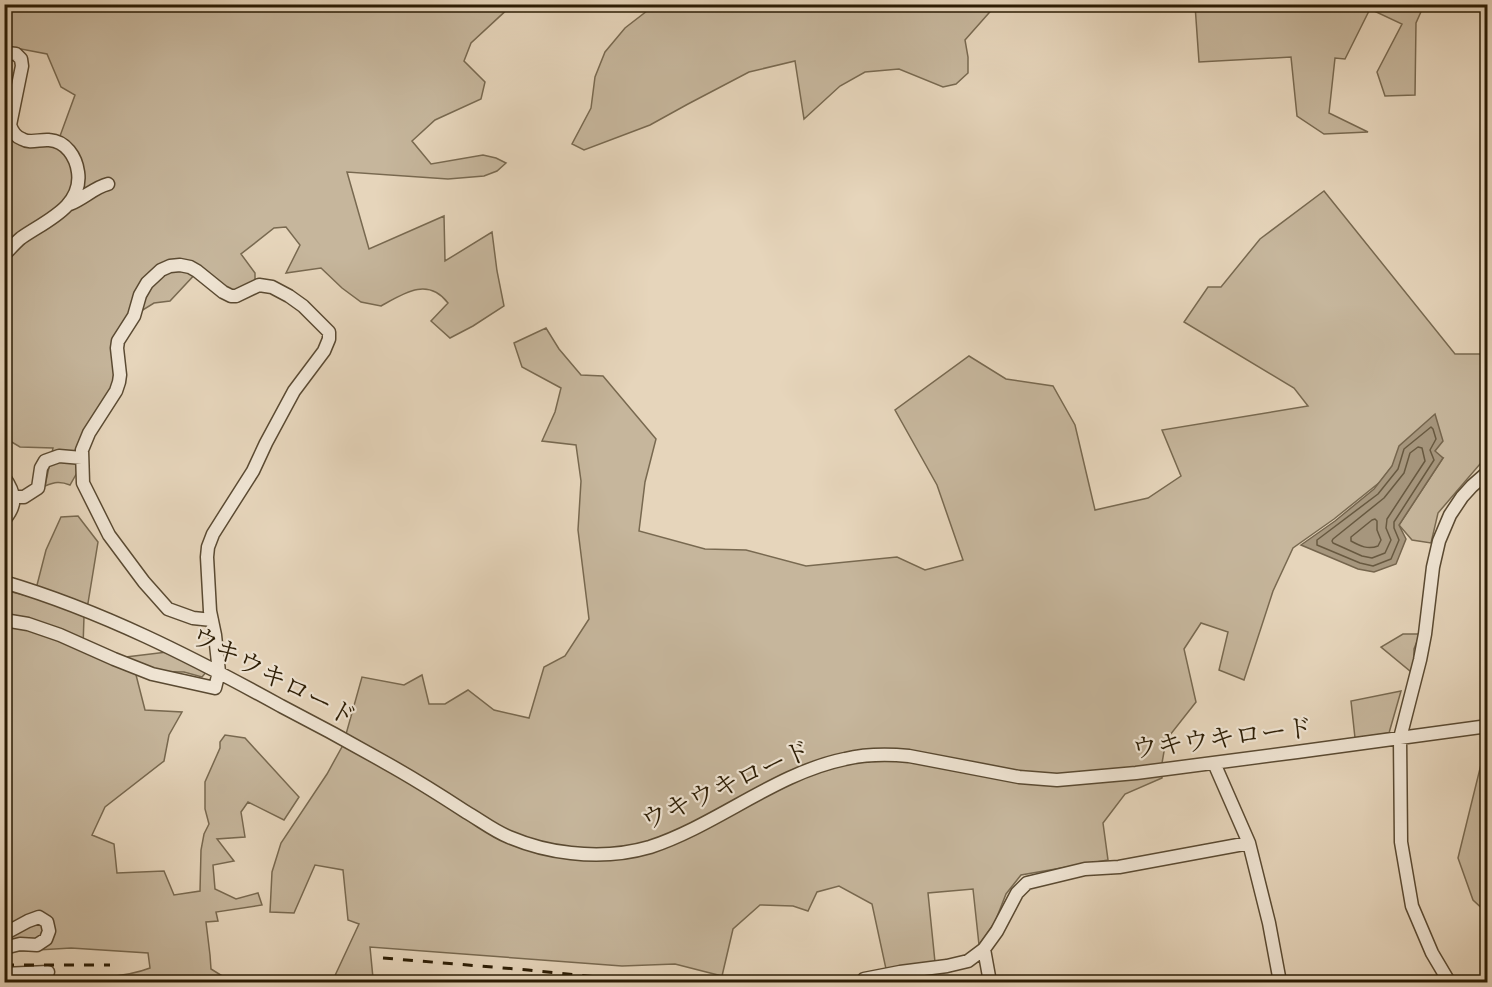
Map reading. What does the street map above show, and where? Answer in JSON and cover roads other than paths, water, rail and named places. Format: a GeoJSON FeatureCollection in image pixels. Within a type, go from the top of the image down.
{"type":"FeatureCollection","features":[{"type":"Feature","properties":{"kind":"street"},"geometry":{"type":"LineString","coordinates":[[4,54],[7,52],[16,54],[21,59],[22,66],[10,126],[13,132],[21,140],[59,142],[72,154],[78,169],[79,183],[75,196],[68,205]]}},
{"type":"Feature","properties":{"kind":"street"},"geometry":{"type":"LineString","coordinates":[[4,255],[20,238],[43,225],[68,205],[102,185],[108,184]]}},
{"type":"Feature","properties":{"kind":"street"},"geometry":{"type":"LineString","coordinates":[[4,620],[28,624],[60,635],[152,674],[215,688],[219,672],[212,621],[210,611],[208,547],[213,534],[253,471],[294,391],[324,351],[329,332],[303,306],[272,287],[258,285],[237,296],[231,296],[197,271],[180,265],[161,270],[147,283],[134,316],[118,341],[119,382],[116,391],[89,433],[82,450],[83,483],[110,535],[144,582],[168,609],[194,618],[212,621]]}},
{"type":"Feature","properties":{"kind":"street"},"geometry":{"type":"LineString","coordinates":[[14,497],[24,497],[38,488],[41,468],[45,461],[59,456],[82,458]]}},
{"type":"Feature","properties":{"kind":"street"},"geometry":{"type":"LineString","coordinates":[[1452,982],[1448,980],[1432,953],[1412,906],[1401,842],[1400,738],[1420,660],[1434,560],[1439,541],[1450,515],[1462,497],[1488,472]]}},
{"type":"Feature","properties":{"kind":"street"},"geometry":{"type":"LineString","coordinates":[[4,477],[14,497],[11,510],[4,520]]}},
{"type":"Feature","properties":{"kind":"street","name":"ウキウキロード"},"geometry":{"type":"LineString","coordinates":[[4,582],[38,592],[102,618],[219,672],[388,764],[501,833],[536,846],[574,854],[616,853],[649,847],[686,833],[815,767],[867,755],[909,756],[1019,777],[1057,780],[1136,773],[1488,726]]}},
{"type":"Feature","properties":{"kind":"street"},"geometry":{"type":"LineString","coordinates":[[1214,763],[1249,843],[1269,923],[1280,982]]}},
{"type":"Feature","properties":{"kind":"street"},"geometry":{"type":"LineString","coordinates":[[862,982],[864,979],[968,961],[984,949],[997,931],[1017,893],[1027,883],[1085,869],[1119,867],[1249,843]]}},
{"type":"Feature","properties":{"kind":"street"},"geometry":{"type":"LineString","coordinates":[[4,934],[39,917],[47,922],[49,931],[46,939],[38,945],[20,944],[4,948]]}},
{"type":"Feature","properties":{"kind":"street"},"geometry":{"type":"LineString","coordinates":[[984,949],[990,982]]}},
{"type":"Feature","properties":{"kind":"street"},"geometry":{"type":"LineString","coordinates":[[4,974],[48,972]]}},
{"type":"Feature","properties":{"kind":"water"},"geometry":{"type":"Polygon","coordinates":[[[1435,414],[1443,441],[1435,451],[1443,458],[1399,525],[1406,539],[1396,564],[1374,572],[1358,569],[1301,545],[1374,489],[1392,466],[1399,446],[1435,414]]]}},
{"type":"Feature","properties":{"kind":"railway"},"geometry":{"type":"LineString","coordinates":[[383,958],[645,982]]}},
{"type":"Feature","properties":{"kind":"railway"},"geometry":{"type":"LineString","coordinates":[[4,965],[110,965]]}}]}
